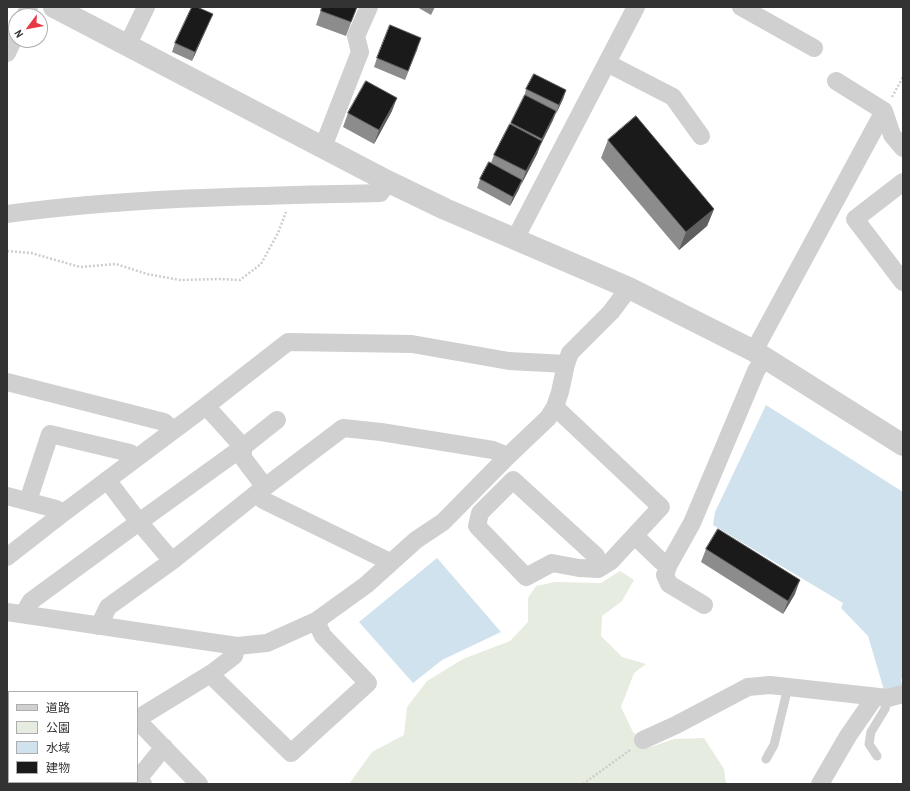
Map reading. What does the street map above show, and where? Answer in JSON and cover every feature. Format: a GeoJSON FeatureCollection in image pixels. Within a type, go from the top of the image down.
{"type":"FeatureCollection","features":[{"type":"Feature","properties":{"kind":"street"},"geometry":{"type":"LineString","coordinates":[[54,7],[389,182],[446,209],[629,288],[759,355],[903,445]]}},
{"type":"Feature","properties":{"kind":"street"},"geometry":{"type":"LineString","coordinates":[[127,46],[146,7]]}},
{"type":"Feature","properties":{"kind":"street"},"geometry":{"type":"LineString","coordinates":[[323,147],[360,52],[356,36],[369,7]]}},
{"type":"Feature","properties":{"kind":"street"},"geometry":{"type":"LineString","coordinates":[[515,239],[636,7]]}},
{"type":"Feature","properties":{"kind":"street"},"geometry":{"type":"LineString","coordinates":[[742,7],[814,48]]}},
{"type":"Feature","properties":{"kind":"street"},"geometry":{"type":"LineString","coordinates":[[607,63],[672,97],[701,136]]}},
{"type":"Feature","properties":{"kind":"street"},"geometry":{"type":"LineString","coordinates":[[836,81],[884,111],[899,137]]}},
{"type":"Feature","properties":{"kind":"street"},"geometry":{"type":"LineString","coordinates":[[704,605],[669,584],[665,575],[669,564],[692,523],[756,370],[759,355],[884,111]]}},
{"type":"Feature","properties":{"kind":"street"},"geometry":{"type":"LineString","coordinates":[[7,214],[47,209],[156,200],[380,193],[389,182]]}},
{"type":"Feature","properties":{"kind":"street"},"geometry":{"type":"LineString","coordinates":[[903,182],[855,219],[903,282]]}},
{"type":"Feature","properties":{"kind":"street"},"geometry":{"type":"LineString","coordinates":[[16,612],[99,626],[237,646],[267,643],[316,622],[366,585],[416,540],[444,522],[508,456],[548,418],[555,407],[570,353],[611,312],[629,288]]}},
{"type":"Feature","properties":{"kind":"street"},"geometry":{"type":"LineString","coordinates":[[7,557],[288,342],[412,344],[509,361],[566,364]]}},
{"type":"Feature","properties":{"kind":"street"},"geometry":{"type":"LineString","coordinates":[[7,382],[164,422],[173,430]]}},
{"type":"Feature","properties":{"kind":"street"},"geometry":{"type":"LineString","coordinates":[[206,406],[243,447],[242,458],[261,490],[263,500],[390,562]]}},
{"type":"Feature","properties":{"kind":"street"},"geometry":{"type":"LineString","coordinates":[[555,407],[661,507],[611,561],[598,569],[579,568],[552,563],[526,577],[477,526],[480,513],[513,480],[596,556],[598,569]]}},
{"type":"Feature","properties":{"kind":"street"},"geometry":{"type":"LineString","coordinates":[[16,612],[278,420]]}},
{"type":"Feature","properties":{"kind":"street"},"geometry":{"type":"LineString","coordinates":[[99,626],[108,607],[172,561],[261,490],[343,428],[381,432],[493,450],[508,456]]}},
{"type":"Feature","properties":{"kind":"street"},"geometry":{"type":"LineString","coordinates":[[28,501],[50,434],[130,453],[136,458]]}},
{"type":"Feature","properties":{"kind":"street"},"geometry":{"type":"LineString","coordinates":[[107,480],[138,522],[172,561]]}},
{"type":"Feature","properties":{"kind":"street"},"geometry":{"type":"LineString","coordinates":[[7,496],[56,509],[62,514]]}},
{"type":"Feature","properties":{"kind":"street"},"geometry":{"type":"LineString","coordinates":[[635,536],[661,561],[669,564]]}},
{"type":"Feature","properties":{"kind":"street"},"geometry":{"type":"LineString","coordinates":[[212,673],[217,681],[290,753],[368,683],[323,636],[316,622]]}},
{"type":"Feature","properties":{"kind":"street"},"geometry":{"type":"LineString","coordinates":[[138,718],[212,673],[234,656],[237,646]]}},
{"type":"Feature","properties":{"kind":"street"},"geometry":{"type":"LineString","coordinates":[[643,740],[676,725],[748,687],[770,685],[889,696]]}},
{"type":"Feature","properties":{"kind":"street"},"geometry":{"type":"LineString","coordinates":[[820,784],[848,736],[889,696]]}},
{"type":"Feature","properties":{"kind":"street"},"geometry":{"type":"LineString","coordinates":[[138,720],[199,784]]}},
{"type":"Feature","properties":{"kind":"street"},"geometry":{"type":"LineString","coordinates":[[143,784],[138,779],[164,747]]}},
{"type":"Feature","properties":{"kind":"lane"},"geometry":{"type":"LineString","coordinates":[[766,759],[774,745],[788,687]]}},
{"type":"Feature","properties":{"kind":"lane"},"geometry":{"type":"LineString","coordinates":[[877,756],[869,744],[871,732],[885,709],[889,696]]}},
{"type":"Feature","properties":{"kind":"path"},"geometry":{"type":"LineString","coordinates":[[884,111],[903,77]]}},
{"type":"Feature","properties":{"kind":"path"},"geometry":{"type":"LineString","coordinates":[[7,251],[31,253],[80,267],[116,264],[147,274],[180,280],[240,280],[262,264],[278,233],[292,195]]}},
{"type":"Feature","properties":{"kind":"path"},"geometry":{"type":"LineString","coordinates":[[583,784],[643,740]]}},
{"type":"Feature","properties":{"kind":"green space"},"geometry":{"type":"Polygon","coordinates":[[[620,571],[634,580],[622,601],[602,616],[601,636],[622,657],[646,664],[634,673],[621,707],[633,732],[651,747],[674,739],[704,738],[724,769],[726,784],[349,784],[372,752],[404,735],[407,707],[427,681],[463,659],[510,641],[528,622],[528,598],[536,586],[555,582],[601,583],[620,571]]]}},
{"type":"Feature","properties":{"kind":"water"},"geometry":{"type":"Polygon","coordinates":[[[766,405],[903,492],[903,676],[901,680],[903,687],[884,690],[868,636],[841,608],[843,603],[713,525],[715,512],[766,405]]]}},
{"type":"Feature","properties":{"kind":"water"},"geometry":{"type":"Polygon","coordinates":[[[437,558],[501,632],[442,660],[413,683],[359,622],[437,558]]]}},
{"type":"Feature","properties":{"kind":"building"},"geometry":{"type":"Polygon","coordinates":[[[192,7],[197,7],[213,14],[195,52],[175,43],[192,7]]]}},
{"type":"Feature","properties":{"kind":"building"},"geometry":{"type":"Polygon","coordinates":[[[322,7],[357,7],[351,22],[321,11],[322,7]]]}},
{"type":"Feature","properties":{"kind":"building"},"geometry":{"type":"Polygon","coordinates":[[[390,25],[421,38],[408,71],[377,58],[390,25]]]}},
{"type":"Feature","properties":{"kind":"building"},"geometry":{"type":"Polygon","coordinates":[[[534,74],[566,90],[559,105],[526,89],[534,74]]]}},
{"type":"Feature","properties":{"kind":"building"},"geometry":{"type":"Polygon","coordinates":[[[366,81],[397,98],[379,130],[348,113],[366,81]]]}},
{"type":"Feature","properties":{"kind":"building"},"geometry":{"type":"Polygon","coordinates":[[[525,95],[556,111],[542,139],[511,123],[525,95]]]}},
{"type":"Feature","properties":{"kind":"building"},"geometry":{"type":"Polygon","coordinates":[[[636,116],[714,209],[686,232],[608,140],[636,116]]]}},
{"type":"Feature","properties":{"kind":"building"},"geometry":{"type":"Polygon","coordinates":[[[510,124],[542,141],[526,171],[494,155],[510,124]]]}},
{"type":"Feature","properties":{"kind":"building"},"geometry":{"type":"Polygon","coordinates":[[[489,162],[522,180],[513,197],[480,179],[489,162]]]}},
{"type":"Feature","properties":{"kind":"building"},"geometry":{"type":"Polygon","coordinates":[[[718,529],[800,580],[788,601],[706,549],[718,529]]]}}]}
